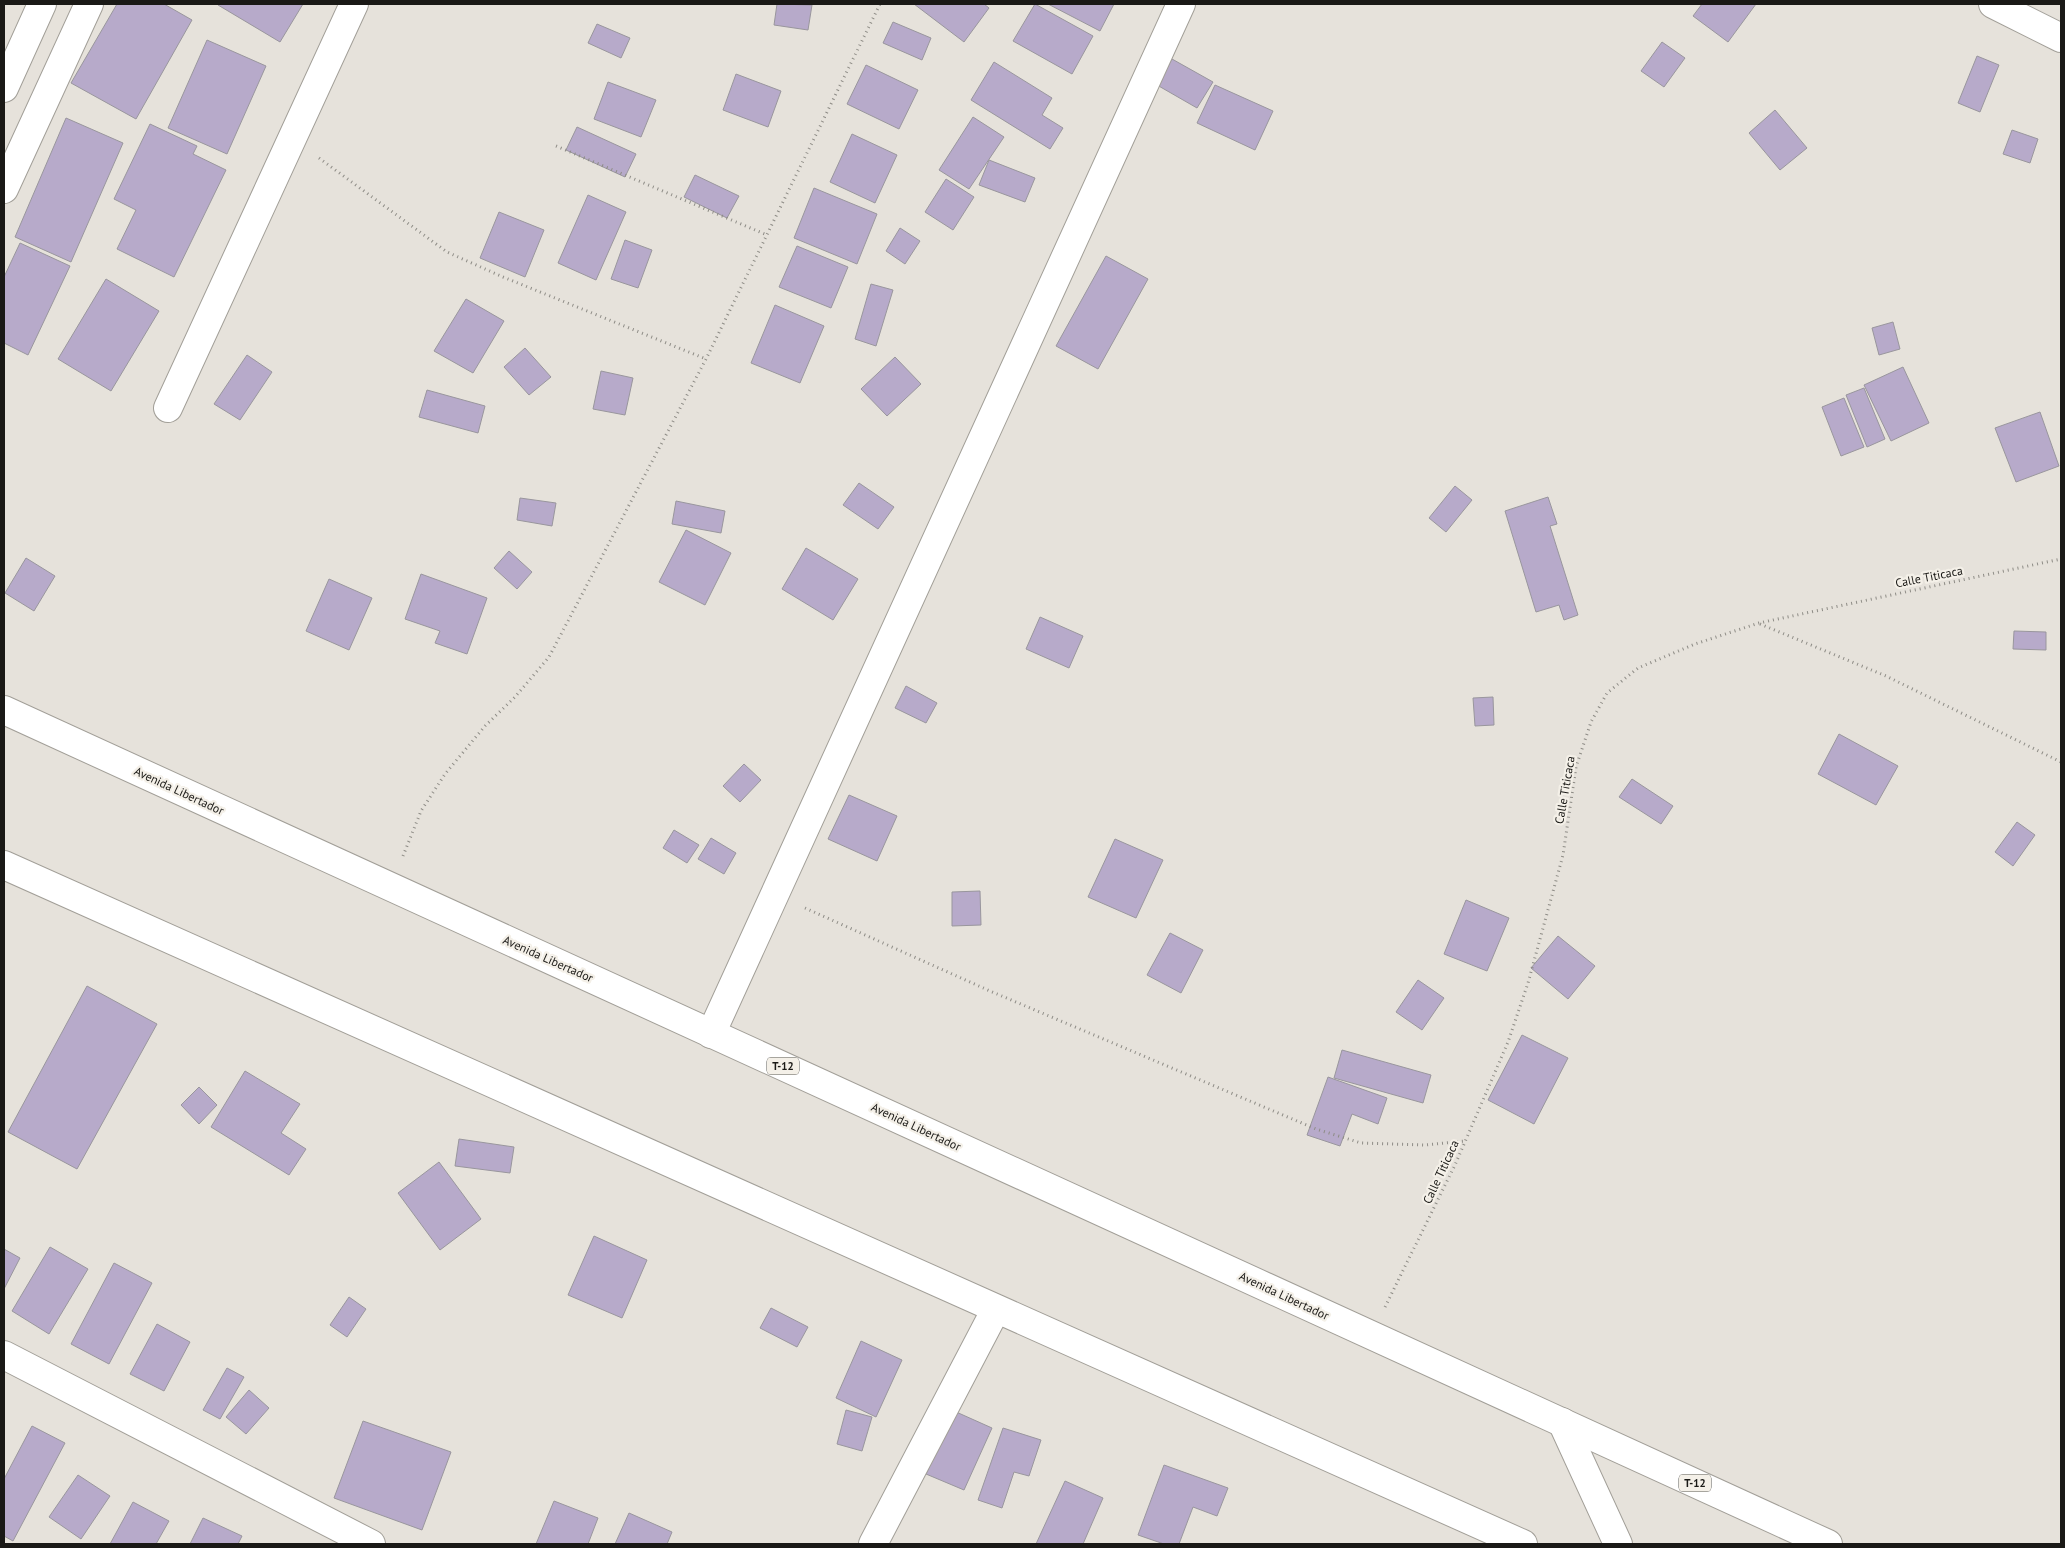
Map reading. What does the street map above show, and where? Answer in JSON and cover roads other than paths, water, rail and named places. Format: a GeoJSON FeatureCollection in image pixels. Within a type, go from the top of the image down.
{"type":"FeatureCollection","features":[{"type":"Feature","properties":{"kind":"main road"},"geometry":{"type":"LineString","coordinates":[[4,88],[42,4]]}},
{"type":"Feature","properties":{"kind":"main road"},"geometry":{"type":"LineString","coordinates":[[4,190],[89,4]]}},
{"type":"Feature","properties":{"kind":"main road"},"geometry":{"type":"LineString","coordinates":[[168,408],[354,4]]}},
{"type":"Feature","properties":{"kind":"main road"},"geometry":{"type":"LineString","coordinates":[[711,1034],[1181,4]]}},
{"type":"Feature","properties":{"kind":"main road"},"geometry":{"type":"LineString","coordinates":[[1992,4],[2061,38]]}},
{"type":"Feature","properties":{"kind":"main road","name":"Avenida Libertador"},"geometry":{"type":"LineString","coordinates":[[4,710],[1828,1544]]}},
{"type":"Feature","properties":{"kind":"main road"},"geometry":{"type":"LineString","coordinates":[[4,866],[1523,1544]]}},
{"type":"Feature","properties":{"kind":"main road"},"geometry":{"type":"LineString","coordinates":[[874,1544],[996,1309]]}},
{"type":"Feature","properties":{"kind":"main road"},"geometry":{"type":"LineString","coordinates":[[4,1356],[371,1544]]}},
{"type":"Feature","properties":{"kind":"main road"},"geometry":{"type":"LineString","coordinates":[[1562,1422],[1618,1544]]}}]}
